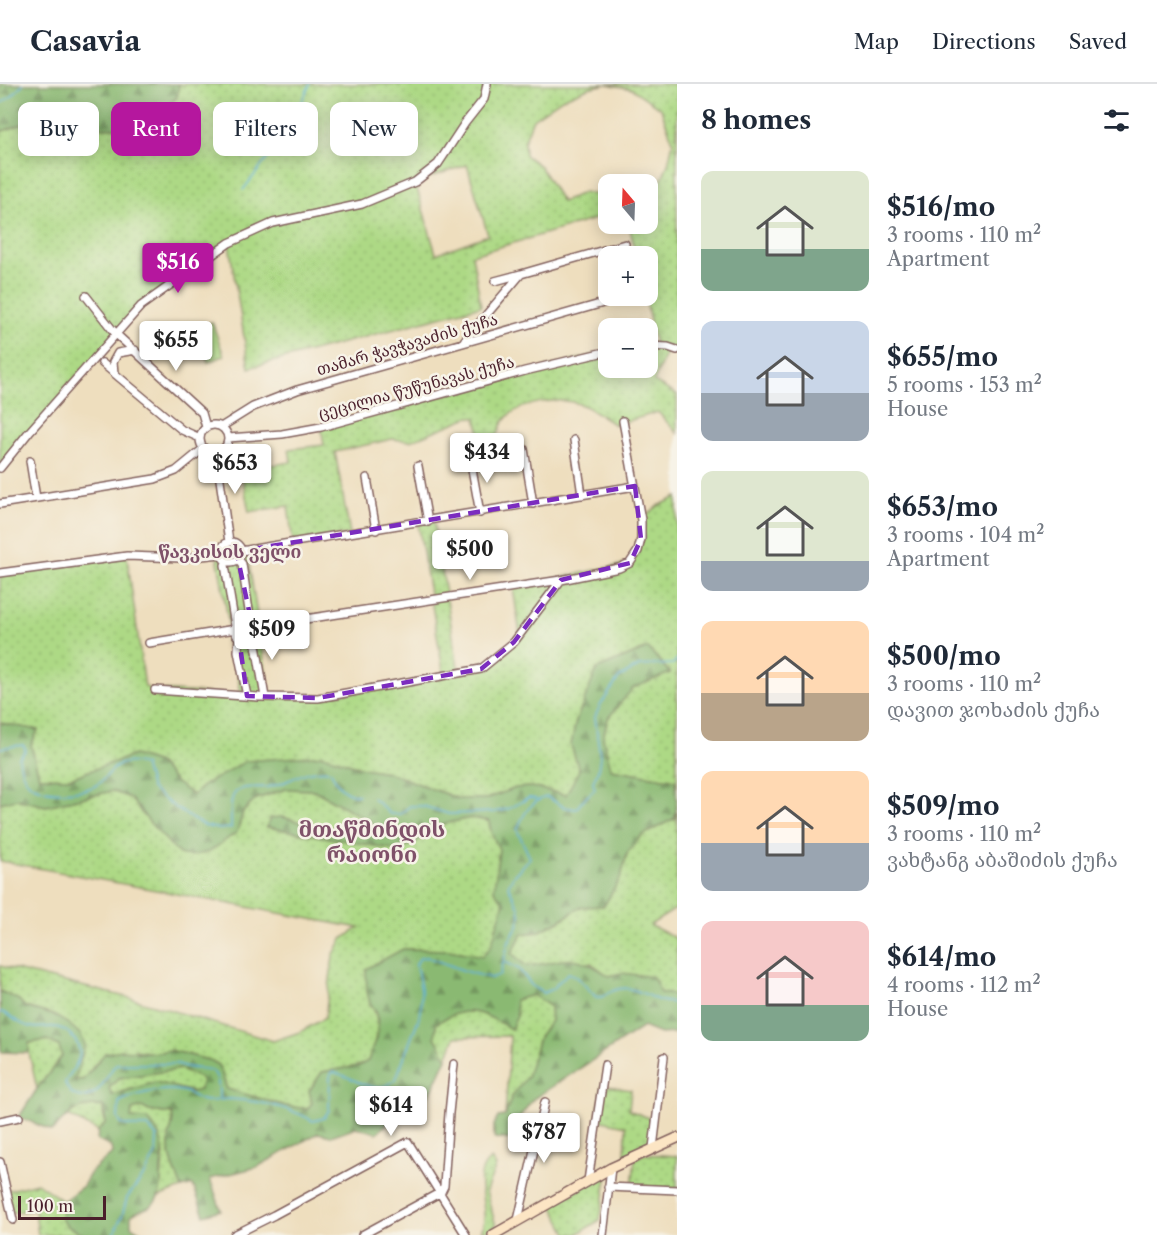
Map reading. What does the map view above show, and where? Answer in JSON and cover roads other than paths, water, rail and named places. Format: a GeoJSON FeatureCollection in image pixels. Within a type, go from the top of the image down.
{"type":"FeatureCollection","features":[{"type":"Feature","properties":{"kind":"street"},"geometry":{"type":"LineString","coordinates":[[0,468],[115,333],[141,306],[229,243],[273,223],[362,204],[415,182],[438,164],[484,99],[487,84]]}},
{"type":"Feature","properties":{"kind":"street"},"geometry":{"type":"LineString","coordinates":[[495,281],[625,244]]}},
{"type":"Feature","properties":{"kind":"street"},"geometry":{"type":"LineString","coordinates":[[464,341],[521,274]]}},
{"type":"Feature","properties":{"kind":"street"},"geometry":{"type":"LineString","coordinates":[[86,296],[115,333],[202,413],[206,427],[200,438]]}},
{"type":"Feature","properties":{"kind":"street","name":"თამარ ჭავჭავაძის ქუჩა"},"geometry":{"type":"LineString","coordinates":[[221,427],[253,407],[297,390],[598,304]]}},
{"type":"Feature","properties":{"kind":"street"},"geometry":{"type":"LineString","coordinates":[[658,346],[677,350]]}},
{"type":"Feature","properties":{"kind":"street"},"geometry":{"type":"LineString","coordinates":[[114,373],[113,362],[118,353],[135,350]]}},
{"type":"Feature","properties":{"kind":"street","name":"ცეცილია წუწუნავას ქუჩა"},"geometry":{"type":"LineString","coordinates":[[228,438],[282,434],[321,427],[598,354]]}},
{"type":"Feature","properties":{"kind":"street"},"geometry":{"type":"LineString","coordinates":[[102,363],[182,430],[200,438],[204,448],[216,452],[225,447],[228,438],[221,427],[216,425],[206,427]]}},
{"type":"Feature","properties":{"kind":"street"},"geometry":{"type":"LineString","coordinates":[[149,643],[235,628],[241,621],[252,628],[619,568],[630,562],[638,551],[641,539],[641,520],[623,421]]}},
{"type":"Feature","properties":{"kind":"street"},"geometry":{"type":"LineString","coordinates":[[574,440],[582,495]]}},
{"type":"Feature","properties":{"kind":"street"},"geometry":{"type":"LineString","coordinates":[[0,504],[155,479],[176,471],[204,448]]}},
{"type":"Feature","properties":{"kind":"street"},"geometry":{"type":"LineString","coordinates":[[524,449],[533,504]]}},
{"type":"Feature","properties":{"kind":"street"},"geometry":{"type":"LineString","coordinates":[[216,452],[229,542]]}},
{"type":"Feature","properties":{"kind":"street"},"geometry":{"type":"LineString","coordinates":[[470,458],[480,513]]}},
{"type":"Feature","properties":{"kind":"street"},"geometry":{"type":"LineString","coordinates":[[30,461],[36,498]]}},
{"type":"Feature","properties":{"kind":"street"},"geometry":{"type":"LineString","coordinates":[[418,466],[428,522]]}},
{"type":"Feature","properties":{"kind":"street"},"geometry":{"type":"LineString","coordinates":[[367,478],[376,530]]}},
{"type":"Feature","properties":{"kind":"street"},"geometry":{"type":"LineString","coordinates":[[0,573],[127,556],[224,558],[232,562],[240,555],[635,486]]}},
{"type":"Feature","properties":{"kind":"street"},"geometry":{"type":"LineString","coordinates":[[247,696],[222,548],[229,542],[236,543],[240,555],[265,697]]}},
{"type":"Feature","properties":{"kind":"street"},"geometry":{"type":"LineString","coordinates":[[155,690],[318,698],[480,669],[514,642],[561,579]]}},
{"type":"Feature","properties":{"kind":"street"},"geometry":{"type":"LineString","coordinates":[[239,638],[246,639],[252,628]]}},
{"type":"Feature","properties":{"kind":"street"},"geometry":{"type":"LineString","coordinates":[[653,1148],[664,1057]]}},
{"type":"Feature","properties":{"kind":"street"},"geometry":{"type":"LineString","coordinates":[[362,1235],[441,1192],[444,1186],[448,1113],[454,1064]]}},
{"type":"Feature","properties":{"kind":"street"},"geometry":{"type":"LineString","coordinates":[[588,1181],[605,1065]]}},
{"type":"Feature","properties":{"kind":"street"},"geometry":{"type":"LineString","coordinates":[[518,1220],[546,1102]]}},
{"type":"Feature","properties":{"kind":"street"},"geometry":{"type":"LineString","coordinates":[[0,1121],[19,1117]]}},
{"type":"Feature","properties":{"kind":"street"},"geometry":{"type":"LineString","coordinates":[[493,1235],[611,1168],[677,1138]]}},
{"type":"Feature","properties":{"kind":"street"},"geometry":{"type":"LineString","coordinates":[[234,1235],[408,1142],[466,1235]]}},
{"type":"Feature","properties":{"kind":"street"},"geometry":{"type":"LineString","coordinates":[[0,1162],[13,1220]]}},
{"type":"Feature","properties":{"kind":"street"},"geometry":{"type":"LineString","coordinates":[[603,1235],[611,1168]]}},
{"type":"Feature","properties":{"kind":"street"},"geometry":{"type":"LineString","coordinates":[[608,1187],[677,1190]]}},
{"type":"Feature","properties":{"kind":"waterway"},"geometry":{"type":"LineString","coordinates":[[0,104],[12,96],[23,84]]}},
{"type":"Feature","properties":{"kind":"waterway"},"geometry":{"type":"LineString","coordinates":[[243,190],[288,132],[310,84]]}},
{"type":"Feature","properties":{"kind":"waterway"},"geometry":{"type":"LineString","coordinates":[[113,1235],[127,1198],[146,1173],[156,1153],[157,1137],[148,1127],[121,1124],[118,1118],[119,1102],[149,1092],[174,1090],[205,1101],[230,1099],[252,1101],[273,1105],[313,1121],[324,1118],[329,1110],[332,1072],[372,1087],[387,1085],[396,1079],[421,1012],[421,989],[416,964],[420,958],[427,957],[491,978],[500,975],[509,941],[518,926],[520,915],[519,907],[508,886],[514,875],[530,858],[517,830],[525,814],[532,805],[547,797],[564,807],[576,809],[595,789],[593,782],[600,757],[595,717],[600,706],[619,678],[639,666],[673,664],[677,659]]}},
{"type":"Feature","properties":{"kind":"waterway"},"geometry":{"type":"LineString","coordinates":[[0,748],[23,745],[26,750],[19,758],[25,778],[40,789],[55,791],[93,787],[113,769],[124,763],[144,765],[151,789],[192,819],[205,826],[219,829],[231,828],[232,799],[239,790],[277,785],[312,772],[331,771],[341,788],[359,795]]}},
{"type":"Feature","properties":{"kind":"waterway"},"geometry":{"type":"LineString","coordinates":[[373,798],[390,814],[400,814],[410,806],[423,806],[449,814],[494,812],[508,809],[529,798],[536,799]]}},
{"type":"Feature","properties":{"kind":"waterway"},"geometry":{"type":"LineString","coordinates":[[505,962],[519,969],[532,986],[543,993],[552,989],[568,973],[576,976],[596,997],[602,997],[624,988],[633,989],[658,1000],[677,1002]]}},
{"type":"Feature","properties":{"kind":"waterway"},"geometry":{"type":"LineString","coordinates":[[0,1013],[27,1026],[58,1028],[71,1035],[80,1052],[78,1062],[65,1083],[68,1089],[77,1096],[88,1096],[98,1090],[116,1064],[178,1064],[213,1072],[219,1085],[219,1099]]}},
{"type":"Feature","properties":{"kind":"district","name":"წავკისის ველი"},"geometry":{"type":"Point","coordinates":[230,552]}},
{"type":"Feature","properties":{"kind":"district","name":"მთაწმინდის რაიონი"},"geometry":{"type":"Point","coordinates":[372,842]}}]}
